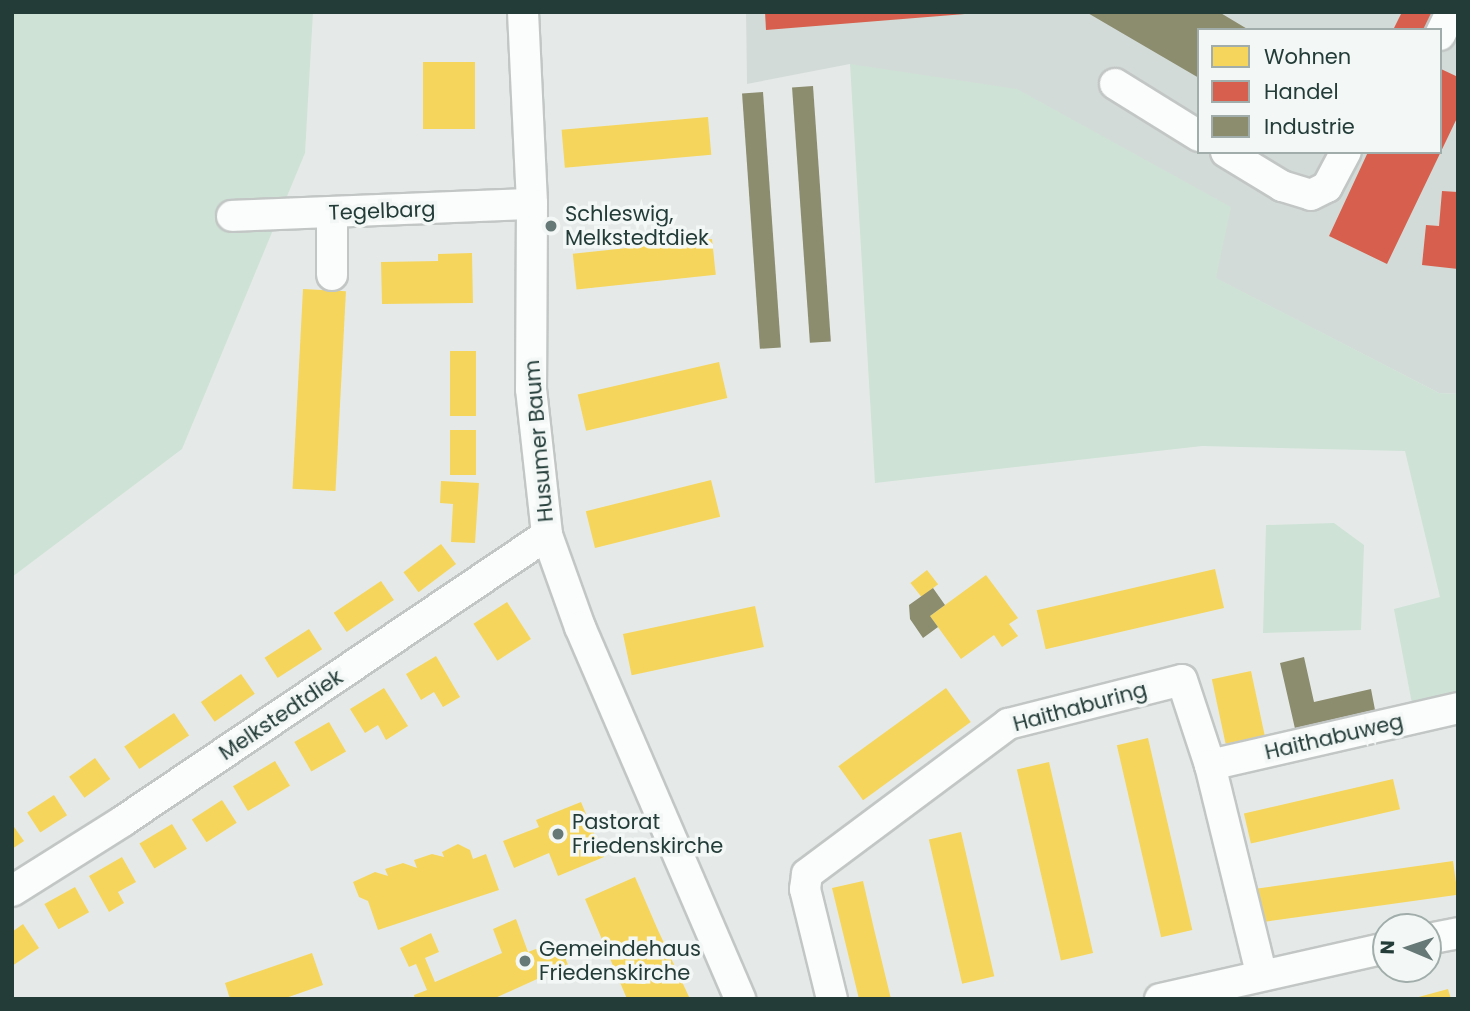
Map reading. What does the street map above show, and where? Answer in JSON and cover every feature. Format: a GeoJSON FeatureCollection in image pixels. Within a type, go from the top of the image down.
{"type":"FeatureCollection","features":[{"type":"Feature","properties":{"kind":"street","name":"Husumer Baum"},"geometry":{"type":"LineString","coordinates":[[523,12],[532,204],[531,389],[547,535],[580,626],[740,999]]}},
{"type":"Feature","properties":{"kind":"street"},"geometry":{"type":"LineString","coordinates":[[1442,31],[1451,12]]}},
{"type":"Feature","properties":{"kind":"street"},"geometry":{"type":"LineString","coordinates":[[1115,84],[1197,135]]}},
{"type":"Feature","properties":{"kind":"street"},"geometry":{"type":"LineString","coordinates":[[1229,154],[1282,186],[1311,195],[1327,187],[1345,154]]}},
{"type":"Feature","properties":{"kind":"street","name":"Tegelbarg"},"geometry":{"type":"LineString","coordinates":[[232,216],[532,204]]}},
{"type":"Feature","properties":{"kind":"street"},"geometry":{"type":"LineString","coordinates":[[332,213],[332,275]]}},
{"type":"Feature","properties":{"kind":"street","name":"Melkstedtdiek"},"geometry":{"type":"LineString","coordinates":[[12,891],[123,821],[547,535]]}},
{"type":"Feature","properties":{"kind":"street","name":"Haithaburing"},"geometry":{"type":"LineString","coordinates":[[832,999],[805,889],[807,874],[1008,724],[1182,680],[1210,765],[1261,974]]}},
{"type":"Feature","properties":{"kind":"street","name":"Haithabuweg"},"geometry":{"type":"LineString","coordinates":[[1210,765],[1458,708]]}},
{"type":"Feature","properties":{"kind":"street"},"geometry":{"type":"LineString","coordinates":[[1160,999],[1372,951]]}},
{"type":"Feature","properties":{"kind":"shaded area"},"geometry":{"type":"Polygon","coordinates":[[[746,12],[1458,12],[1458,394],[1439,393],[1215,278],[850,64],[747,84],[746,12]]]}},
{"type":"Feature","properties":{"kind":"green space"},"geometry":{"type":"Polygon","coordinates":[[[12,12],[313,12],[305,153],[182,449],[12,577],[12,12]]]}},
{"type":"Feature","properties":{"kind":"green space"},"geometry":{"type":"Polygon","coordinates":[[[850,64],[1017,89],[1231,207],[1216,278],[1439,393],[1458,394],[1458,697],[1413,709],[1394,609],[1440,597],[1405,451],[1202,446],[875,483],[850,64]]]}},
{"type":"Feature","properties":{"kind":"green space"},"geometry":{"type":"Polygon","coordinates":[[[1334,523],[1364,545],[1361,630],[1263,633],[1266,525],[1334,523]]]}},
{"type":"Feature","properties":{"kind":"building: Wohnen"},"geometry":{"type":"Polygon","coordinates":[[[423,62],[475,62],[475,129],[423,129],[423,62]]]}},
{"type":"Feature","properties":{"kind":"building: Wohnen"},"geometry":{"type":"Polygon","coordinates":[[[708,117],[711,155],[565,168],[562,130],[708,117]]]}},
{"type":"Feature","properties":{"kind":"building: Wohnen"},"geometry":{"type":"Polygon","coordinates":[[[712,239],[716,275],[577,289],[573,254],[712,239]]]}},
{"type":"Feature","properties":{"kind":"building: Wohnen"},"geometry":{"type":"Polygon","coordinates":[[[472,253],[473,303],[382,304],[381,262],[438,261],[438,254],[472,253]]]}},
{"type":"Feature","properties":{"kind":"building: Wohnen"},"geometry":{"type":"Polygon","coordinates":[[[303,289],[346,291],[335,491],[293,489],[303,289]]]}},
{"type":"Feature","properties":{"kind":"building: Wohnen"},"geometry":{"type":"Polygon","coordinates":[[[450,351],[476,351],[476,416],[450,416],[450,351]]]}},
{"type":"Feature","properties":{"kind":"building: Wohnen"},"geometry":{"type":"Polygon","coordinates":[[[719,362],[727,398],[586,431],[578,395],[719,362]]]}},
{"type":"Feature","properties":{"kind":"building: Wohnen"},"geometry":{"type":"Polygon","coordinates":[[[450,430],[476,430],[476,475],[450,475],[450,430]]]}},
{"type":"Feature","properties":{"kind":"building: Wohnen"},"geometry":{"type":"Polygon","coordinates":[[[711,480],[720,517],[595,548],[586,511],[711,480]]]}},
{"type":"Feature","properties":{"kind":"building: Wohnen"},"geometry":{"type":"Polygon","coordinates":[[[441,481],[479,483],[475,543],[451,542],[453,504],[440,503],[441,481]]]}},
{"type":"Feature","properties":{"kind":"building: Wohnen"},"geometry":{"type":"Polygon","coordinates":[[[441,544],[456,564],[419,592],[403,572],[441,544]]]}},
{"type":"Feature","properties":{"kind":"building: Wohnen"},"geometry":{"type":"Polygon","coordinates":[[[1215,569],[1224,608],[1046,649],[1037,610],[1215,569]]]}},
{"type":"Feature","properties":{"kind":"building: Wohnen"},"geometry":{"type":"Polygon","coordinates":[[[927,570],[938,584],[922,597],[910,583],[927,570]]]}},
{"type":"Feature","properties":{"kind":"building: Wohnen"},"geometry":{"type":"Polygon","coordinates":[[[986,575],[1018,618],[1009,624],[1018,636],[1002,647],[994,635],[961,659],[930,616],[986,575]]]}},
{"type":"Feature","properties":{"kind":"building: Wohnen"},"geometry":{"type":"Polygon","coordinates":[[[381,581],[394,600],[347,632],[334,613],[381,581]]]}},
{"type":"Feature","properties":{"kind":"building: Wohnen"},"geometry":{"type":"Polygon","coordinates":[[[507,602],[531,639],[497,661],[473,624],[507,602]]]}},
{"type":"Feature","properties":{"kind":"building: Wohnen"},"geometry":{"type":"Polygon","coordinates":[[[755,606],[764,647],[632,675],[623,634],[755,606]]]}},
{"type":"Feature","properties":{"kind":"building: Wohnen"},"geometry":{"type":"Polygon","coordinates":[[[309,629],[322,649],[278,678],[265,658],[309,629]]]}},
{"type":"Feature","properties":{"kind":"building: Wohnen"},"geometry":{"type":"Polygon","coordinates":[[[436,656],[460,697],[443,707],[434,692],[421,700],[406,674],[436,656]]]}},
{"type":"Feature","properties":{"kind":"building: Wohnen"},"geometry":{"type":"Polygon","coordinates":[[[1251,671],[1265,736],[1226,744],[1212,679],[1251,671]]]}},
{"type":"Feature","properties":{"kind":"building: Wohnen"},"geometry":{"type":"Polygon","coordinates":[[[241,674],[255,694],[215,722],[201,702],[241,674]]]}},
{"type":"Feature","properties":{"kind":"building: Wohnen"},"geometry":{"type":"Polygon","coordinates":[[[384,688],[408,726],[386,740],[378,725],[365,733],[350,709],[384,688]]]}},
{"type":"Feature","properties":{"kind":"building: Wohnen"},"geometry":{"type":"Polygon","coordinates":[[[946,688],[971,722],[863,800],[838,766],[946,688]]]}},
{"type":"Feature","properties":{"kind":"building: Wohnen"},"geometry":{"type":"Polygon","coordinates":[[[174,713],[189,735],[139,769],[124,747],[174,713]]]}},
{"type":"Feature","properties":{"kind":"building: Wohnen"},"geometry":{"type":"Polygon","coordinates":[[[329,722],[346,751],[311,771],[294,742],[329,722]]]}},
{"type":"Feature","properties":{"kind":"building: Wohnen"},"geometry":{"type":"Polygon","coordinates":[[[1148,738],[1192,930],[1161,937],[1117,745],[1148,738]]]}},
{"type":"Feature","properties":{"kind":"building: Wohnen"},"geometry":{"type":"Polygon","coordinates":[[[95,758],[110,779],[84,798],[69,777],[95,758]]]}},
{"type":"Feature","properties":{"kind":"building: Wohnen"},"geometry":{"type":"Polygon","coordinates":[[[275,761],[290,786],[248,811],[233,786],[275,761]]]}},
{"type":"Feature","properties":{"kind":"building: Wohnen"},"geometry":{"type":"Polygon","coordinates":[[[1049,762],[1093,953],[1061,960],[1017,769],[1049,762]]]}},
{"type":"Feature","properties":{"kind":"building: Wohnen"},"geometry":{"type":"Polygon","coordinates":[[[1393,779],[1400,809],[1251,844],[1244,813],[1393,779]]]}},
{"type":"Feature","properties":{"kind":"building: Wohnen"},"geometry":{"type":"Polygon","coordinates":[[[54,795],[67,815],[40,833],[27,812],[54,795]]]}},
{"type":"Feature","properties":{"kind":"building: Wohnen"},"geometry":{"type":"Polygon","coordinates":[[[222,800],[237,823],[207,842],[192,820],[222,800]]]}},
{"type":"Feature","properties":{"kind":"building: Wohnen","name":"Pastorat Friedenskirche"},"geometry":{"type":"Polygon","coordinates":[[[581,802],[604,857],[558,876],[549,853],[514,868],[503,841],[539,827],[536,820],[581,802]]]}},
{"type":"Feature","properties":{"kind":"building: Wohnen"},"geometry":{"type":"Polygon","coordinates":[[[12,824],[24,841],[12,849],[12,824]]]}},
{"type":"Feature","properties":{"kind":"building: Wohnen"},"geometry":{"type":"Polygon","coordinates":[[[172,824],[187,849],[154,868],[139,844],[172,824]]]}},
{"type":"Feature","properties":{"kind":"building: Wohnen"},"geometry":{"type":"Polygon","coordinates":[[[961,832],[994,976],[962,984],[929,839],[961,832]]]}},
{"type":"Feature","properties":{"kind":"building: Wohnen"},"geometry":{"type":"Polygon","coordinates":[[[458,844],[470,850],[473,859],[486,854],[499,890],[378,930],[368,901],[359,897],[353,882],[375,872],[388,876],[385,869],[403,863],[417,868],[414,860],[432,854],[444,857],[442,852],[458,844]]]}},
{"type":"Feature","properties":{"kind":"building: Wohnen"},"geometry":{"type":"Polygon","coordinates":[[[122,857],[136,882],[118,892],[124,903],[109,912],[89,876],[122,857]]]}},
{"type":"Feature","properties":{"kind":"building: Wohnen"},"geometry":{"type":"Polygon","coordinates":[[[1453,861],[1458,895],[1259,923],[1254,889],[1453,861]]]}},
{"type":"Feature","properties":{"kind":"building: Wohnen"},"geometry":{"type":"Polygon","coordinates":[[[635,877],[690,999],[627,999],[585,899],[635,877]]]}},
{"type":"Feature","properties":{"kind":"building: Wohnen"},"geometry":{"type":"Polygon","coordinates":[[[863,881],[891,999],[859,999],[832,888],[863,881]]]}},
{"type":"Feature","properties":{"kind":"building: Wohnen"},"geometry":{"type":"Polygon","coordinates":[[[75,887],[89,912],[58,929],[44,904],[75,887]]]}},
{"type":"Feature","properties":{"kind":"building: Wohnen","name":"Gemeindehaus Friedenskirche"},"geometry":{"type":"Polygon","coordinates":[[[516,919],[528,952],[544,946],[554,952],[562,949],[568,965],[493,999],[415,999],[414,995],[427,990],[416,964],[409,967],[400,948],[431,933],[439,952],[425,958],[435,982],[502,953],[493,929],[516,919]]]}},
{"type":"Feature","properties":{"kind":"building: Wohnen"},"geometry":{"type":"Polygon","coordinates":[[[23,924],[39,948],[12,966],[12,932],[23,924]]]}},
{"type":"Feature","properties":{"kind":"building: Wohnen"},"geometry":{"type":"Polygon","coordinates":[[[312,953],[323,985],[283,999],[230,999],[225,983],[312,953]]]}},
{"type":"Feature","properties":{"kind":"building: Wohnen"},"geometry":{"type":"Polygon","coordinates":[[[1448,989],[1451,999],[1415,999],[1415,998],[1448,989]]]}},
{"type":"Feature","properties":{"kind":"building: Handel"},"geometry":{"type":"Polygon","coordinates":[[[765,12],[965,12],[965,14],[766,30],[765,12]]]}},
{"type":"Feature","properties":{"kind":"building: Handel"},"geometry":{"type":"Polygon","coordinates":[[[1402,12],[1440,12],[1432,28],[1394,28],[1402,12]]]}},
{"type":"Feature","properties":{"kind":"building: Handel"},"geometry":{"type":"Polygon","coordinates":[[[1442,69],[1458,77],[1458,116],[1442,149],[1442,69]]]}},
{"type":"Feature","properties":{"kind":"building: Handel"},"geometry":{"type":"Polygon","coordinates":[[[1367,154],[1440,154],[1387,264],[1329,236],[1367,154]]]}},
{"type":"Feature","properties":{"kind":"building: Handel"},"geometry":{"type":"Polygon","coordinates":[[[1442,191],[1458,192],[1458,269],[1422,265],[1426,225],[1439,226],[1442,191]]]}},
{"type":"Feature","properties":{"kind":"building: Industrie"},"geometry":{"type":"Polygon","coordinates":[[[1086,12],[1219,12],[1246,28],[1197,28],[1197,77],[1086,12]]]}},
{"type":"Feature","properties":{"kind":"building: Industrie"},"geometry":{"type":"Polygon","coordinates":[[[813,86],[831,341],[810,343],[792,87],[813,86]]]}},
{"type":"Feature","properties":{"kind":"building: Industrie"},"geometry":{"type":"Polygon","coordinates":[[[763,92],[781,347],[760,349],[742,93],[763,92]]]}},
{"type":"Feature","properties":{"kind":"building: Industrie"},"geometry":{"type":"Polygon","coordinates":[[[933,588],[945,605],[930,616],[938,627],[923,638],[910,619],[909,605],[933,588]]]}},
{"type":"Feature","properties":{"kind":"building: Industrie"},"geometry":{"type":"Polygon","coordinates":[[[1304,657],[1314,702],[1371,689],[1376,715],[1296,733],[1280,663],[1304,657]]]}},
{"type":"Feature","properties":{"kind":"place","name":"Schleswig, Melkstedtdiek"},"geometry":{"type":"Point","coordinates":[551,226]}},
{"type":"Feature","properties":{"kind":"place","name":"Pastorat Friedenskirche"},"geometry":{"type":"Point","coordinates":[558,834]}},
{"type":"Feature","properties":{"kind":"place","name":"Gemeindehaus Friedenskirche"},"geometry":{"type":"Point","coordinates":[525,961]}}]}
